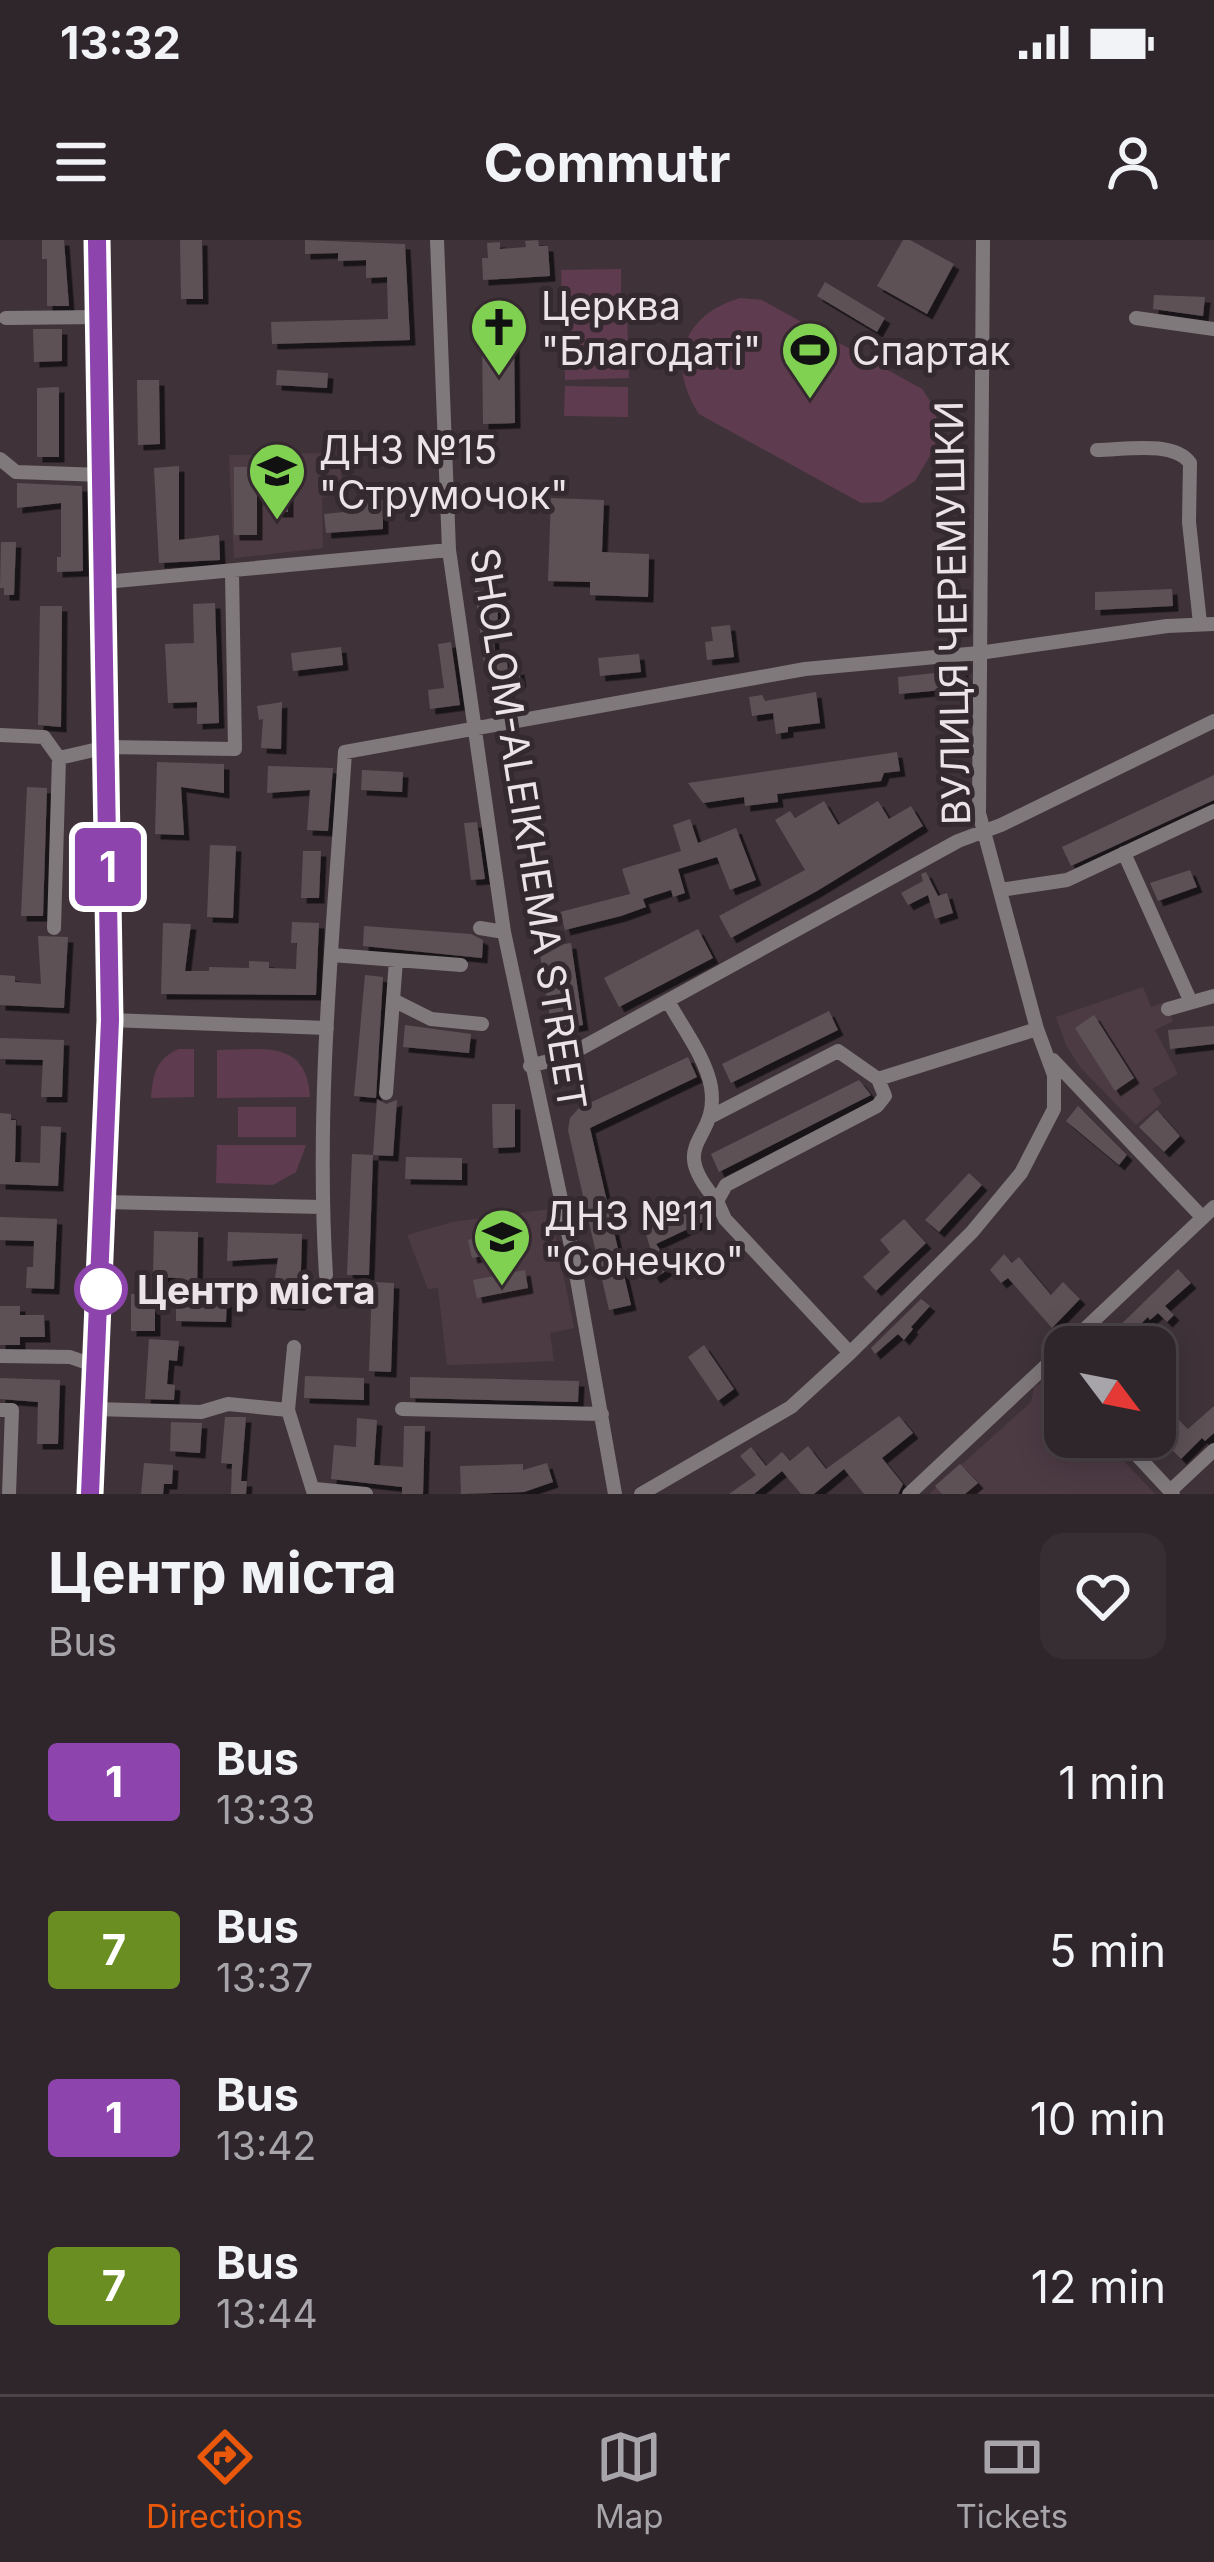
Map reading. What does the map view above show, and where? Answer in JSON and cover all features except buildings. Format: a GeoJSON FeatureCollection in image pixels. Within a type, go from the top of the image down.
{"type":"FeatureCollection","features":[{"type":"Feature","properties":{"kind":"highway"},"geometry":{"type":"LineString","coordinates":[[91,1494],[110,1020],[98,240]]}},
{"type":"Feature","properties":{"kind":"street","name":"SHOLOM-ALEIKHEMA STREET"},"geometry":{"type":"LineString","coordinates":[[436,240],[449,550],[504,932],[572,1251],[615,1494]]}},
{"type":"Feature","properties":{"kind":"street","name":"ВУЛИЦЯ ЧЕРЕМУШКИ"},"geometry":{"type":"LineString","coordinates":[[641,1494],[791,1408],[850,1353],[932,1275],[1021,1173],[1056,1101],[1057,1087],[979,813],[983,240]]}},
{"type":"Feature","properties":{"kind":"street"},"geometry":{"type":"LineString","coordinates":[[6,318],[99,317]]}},
{"type":"Feature","properties":{"kind":"street"},"geometry":{"type":"LineString","coordinates":[[1136,318],[1214,329]]}},
{"type":"Feature","properties":{"kind":"street"},"geometry":{"type":"LineString","coordinates":[[326,1275],[322,1207],[327,1028],[345,752],[805,669],[1207,624],[1189,522],[1190,463],[1186,456],[1171,450],[1097,450]]}},
{"type":"Feature","properties":{"kind":"street"},"geometry":{"type":"LineString","coordinates":[[0,459],[16,472],[103,476]]}},
{"type":"Feature","properties":{"kind":"street"},"geometry":{"type":"LineString","coordinates":[[105,582],[449,550]]}},
{"type":"Feature","properties":{"kind":"street"},"geometry":{"type":"LineString","coordinates":[[59,758],[107,747],[235,748],[232,572]]}},
{"type":"Feature","properties":{"kind":"street"},"geometry":{"type":"LineString","coordinates":[[530,1066],[567,1056],[958,841],[1214,722]]}},
{"type":"Feature","properties":{"kind":"street"},"geometry":{"type":"LineString","coordinates":[[0,735],[44,737],[59,758],[53,928]]}},
{"type":"Feature","properties":{"kind":"street"},"geometry":{"type":"LineString","coordinates":[[1000,890],[1067,880],[1214,811]]}},
{"type":"Feature","properties":{"kind":"street"},"geometry":{"type":"LineString","coordinates":[[1124,853],[1190,1000]]}},
{"type":"Feature","properties":{"kind":"street"},"geometry":{"type":"LineString","coordinates":[[480,928],[504,932]]}},
{"type":"Feature","properties":{"kind":"street"},"geometry":{"type":"LineString","coordinates":[[332,955],[461,965]]}},
{"type":"Feature","properties":{"kind":"street"},"geometry":{"type":"LineString","coordinates":[[386,1093],[396,960]]}},
{"type":"Feature","properties":{"kind":"street"},"geometry":{"type":"LineString","coordinates":[[1168,1009],[1214,997]]}},
{"type":"Feature","properties":{"kind":"street"},"geometry":{"type":"LineString","coordinates":[[393,1000],[431,1019],[482,1024]]}},
{"type":"Feature","properties":{"kind":"street"},"geometry":{"type":"LineString","coordinates":[[668,1001],[710,1080],[710,1117],[694,1150],[697,1178],[725,1219],[850,1353]]}},
{"type":"Feature","properties":{"kind":"street"},"geometry":{"type":"LineString","coordinates":[[110,1020],[327,1028]]}},
{"type":"Feature","properties":{"kind":"street"},"geometry":{"type":"LineString","coordinates":[[878,1079],[1037,1029]]}},
{"type":"Feature","properties":{"kind":"street","name":"ВУЛИЦЯ ЧЕРЕМУШКИ"},"geometry":{"type":"LineString","coordinates":[[1046,1049],[1069,1080],[1208,1212]]}},
{"type":"Feature","properties":{"kind":"street"},"geometry":{"type":"LineString","coordinates":[[710,1117],[838,1051],[878,1079],[885,1096],[877,1106],[726,1185],[717,1201]]}},
{"type":"Feature","properties":{"kind":"street"},"geometry":{"type":"LineString","coordinates":[[105,1202],[322,1207]]}},
{"type":"Feature","properties":{"kind":"street"},"geometry":{"type":"LineString","coordinates":[[1088,1326],[1208,1212]]}},
{"type":"Feature","properties":{"kind":"street"},"geometry":{"type":"LineString","coordinates":[[294,1347],[288,1411],[315,1491],[366,1494]]}},
{"type":"Feature","properties":{"kind":"street"},"geometry":{"type":"LineString","coordinates":[[0,1356],[70,1358],[96,1366]]}},
{"type":"Feature","properties":{"kind":"street"},"geometry":{"type":"LineString","coordinates":[[909,1494],[1044,1367]]}},
{"type":"Feature","properties":{"kind":"street"},"geometry":{"type":"LineString","coordinates":[[94,1409],[201,1412],[228,1404],[288,1411]]}},
{"type":"Feature","properties":{"kind":"street"},"geometry":{"type":"LineString","coordinates":[[402,1409],[602,1414]]}},
{"type":"Feature","properties":{"kind":"street"},"geometry":{"type":"LineString","coordinates":[[0,1410],[11,1411],[9,1494]]}},
{"type":"Feature","properties":{"kind":"street"},"geometry":{"type":"LineString","coordinates":[[1140,1458],[1172,1492],[1214,1450]]}},
{"type":"Feature","properties":{"kind":"shaded area"},"geometry":{"type":"Polygon","coordinates":[[[621,269],[621,302],[562,304],[561,270],[621,269]]]}},
{"type":"Feature","properties":{"kind":"shaded area","name":"Спартак"},"geometry":{"type":"Polygon","coordinates":[[[740,298],[762,300],[922,389],[938,424],[935,447],[915,481],[882,502],[861,503],[699,414],[683,377],[685,344],[704,316],[740,298]]]}},
{"type":"Feature","properties":{"kind":"shaded area"},"geometry":{"type":"Polygon","coordinates":[[[627,313],[628,343],[564,346],[563,316],[627,313]]]}},
{"type":"Feature","properties":{"kind":"shaded area"},"geometry":{"type":"Polygon","coordinates":[[[628,348],[629,378],[565,380],[564,350],[628,348]]]}},
{"type":"Feature","properties":{"kind":"shaded area"},"geometry":{"type":"Polygon","coordinates":[[[565,386],[628,387],[628,417],[564,416],[565,386]]]}},
{"type":"Feature","properties":{"kind":"shaded area","name":"ДНЗ №15 \"Струмочок\""},"geometry":{"type":"Polygon","coordinates":[[[329,453],[329,468],[341,464],[342,494],[322,497],[323,548],[234,558],[229,455],[329,453]]]}},
{"type":"Feature","properties":{"kind":"shaded area"},"geometry":{"type":"Polygon","coordinates":[[[1143,987],[1151,1007],[1165,1002],[1173,1021],[1155,1030],[1178,1074],[1152,1089],[1162,1103],[1136,1125],[1080,1067],[1056,1017],[1143,987]]]}},
{"type":"Feature","properties":{"kind":"shaded area"},"geometry":{"type":"Polygon","coordinates":[[[179,1049],[194,1049],[194,1097],[151,1098],[157,1068],[179,1049]]]}},
{"type":"Feature","properties":{"kind":"shaded area"},"geometry":{"type":"Polygon","coordinates":[[[265,1049],[291,1056],[307,1078],[310,1097],[217,1098],[217,1050],[265,1049]]]}},
{"type":"Feature","properties":{"kind":"shaded area"},"geometry":{"type":"Polygon","coordinates":[[[238,1107],[296,1107],[296,1137],[238,1137],[238,1107]]]}},
{"type":"Feature","properties":{"kind":"shaded area"},"geometry":{"type":"Polygon","coordinates":[[[217,1145],[306,1145],[296,1172],[273,1185],[216,1183],[217,1145]]]}},
{"type":"Feature","properties":{"kind":"shaded area","name":"ДНЗ №11 \"Сонечко\""},"geometry":{"type":"Polygon","coordinates":[[[550,1209],[574,1328],[550,1333],[554,1361],[447,1365],[438,1288],[428,1289],[407,1235],[453,1222],[550,1209]]]}},
{"type":"Feature","properties":{"kind":"shaded area"},"geometry":{"type":"Polygon","coordinates":[[[1044,1381],[1044,1458],[1121,1458],[1155,1494],[929,1494],[1031,1402],[1034,1387],[1044,1381]]]}},
{"type":"Feature","properties":{"kind":"bus line","name":"1"},"geometry":{"type":"LineString","coordinates":[[90,1494],[110,1020],[97,240]]}},
{"type":"Feature","properties":{"kind":"place","name":"Церква \"Благодаті\""},"geometry":{"type":"Point","coordinates":[499,378]}},
{"type":"Feature","properties":{"kind":"place","name":"Спартак"},"geometry":{"type":"Point","coordinates":[810,401]}},
{"type":"Feature","properties":{"kind":"place","name":"ДНЗ №15 \"Струмочок\""},"geometry":{"type":"Point","coordinates":[277,522]}},
{"type":"Feature","properties":{"kind":"place","name":"ДНЗ №11 \"Сонечко\""},"geometry":{"type":"Point","coordinates":[502,1288]}},
{"type":"Feature","properties":{"kind":"place","name":"Центр міста"},"geometry":{"type":"Point","coordinates":[101,1289]}}]}
